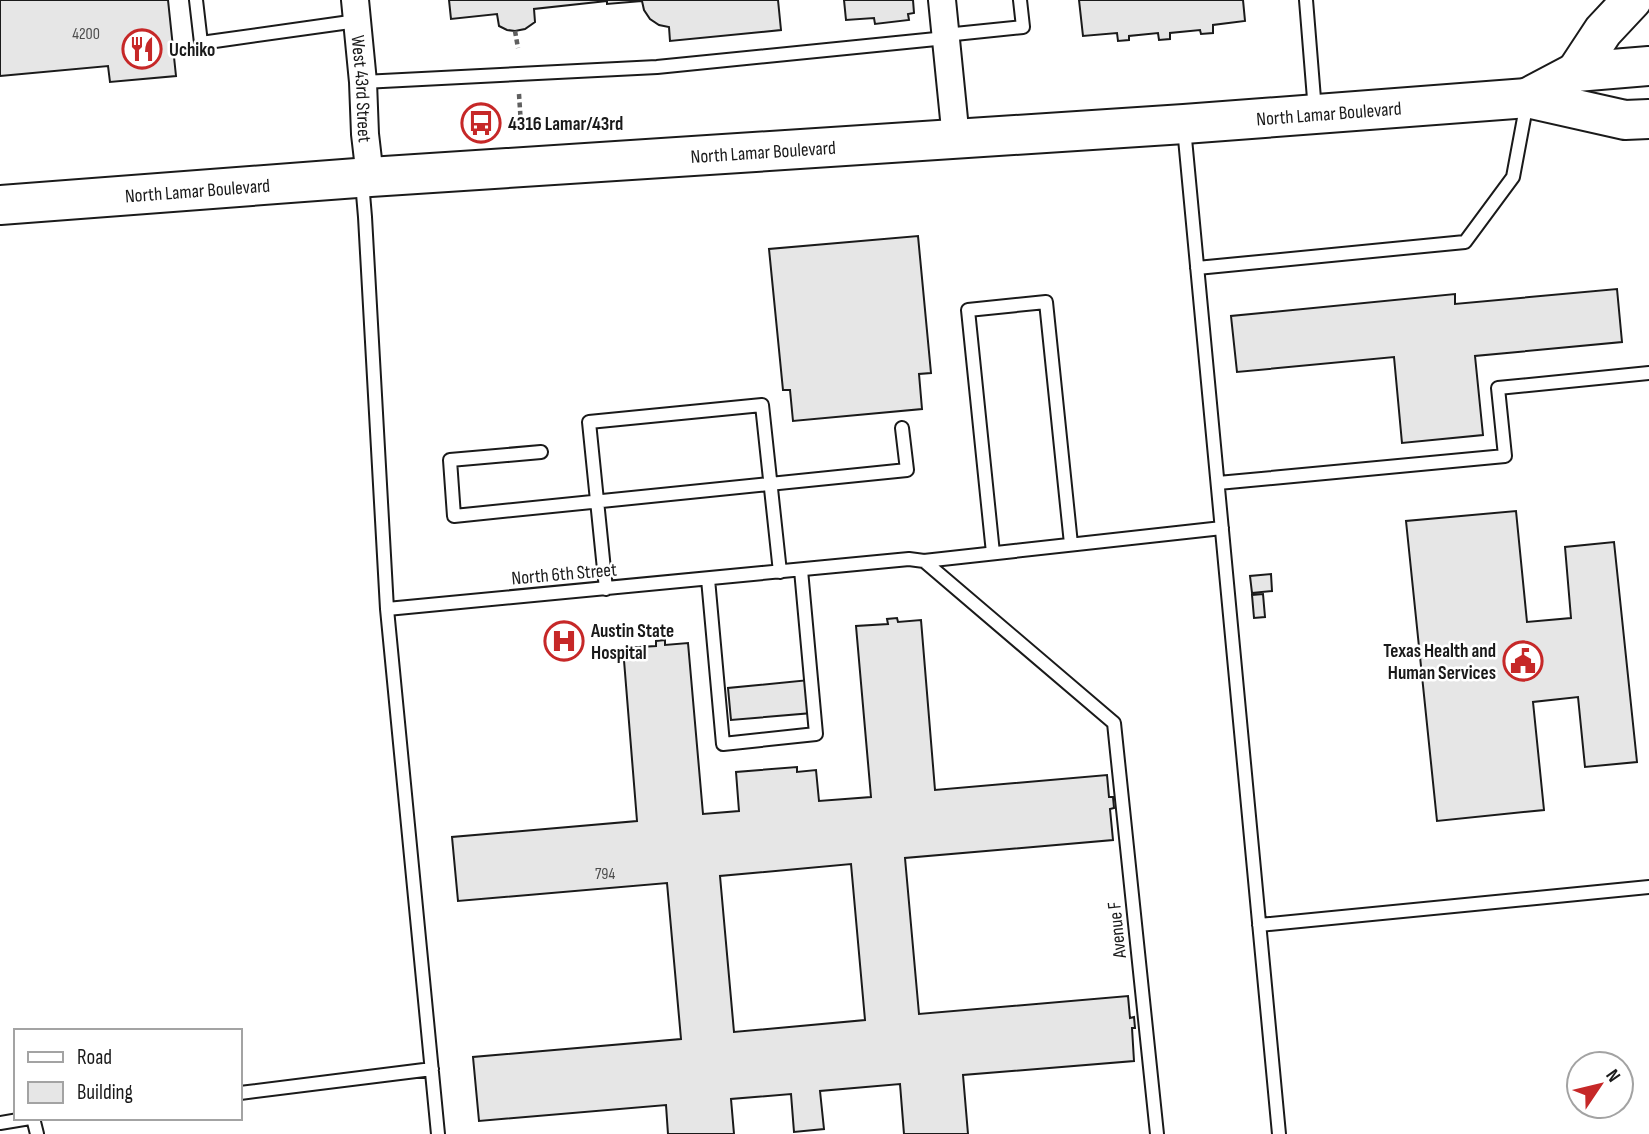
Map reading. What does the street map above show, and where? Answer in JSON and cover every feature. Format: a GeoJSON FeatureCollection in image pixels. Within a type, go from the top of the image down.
{"type":"FeatureCollection","features":[{"type":"Feature","properties":{"kind":"main road"},"geometry":{"type":"LineString","coordinates":[[1576,72],[1603,31],[1632,0]]}},
{"type":"Feature","properties":{"kind":"main road","name":"North Lamar Boulevard"},"geometry":{"type":"LineString","coordinates":[[1527,98],[1576,72],[1649,66]]}},
{"type":"Feature","properties":{"kind":"main road","name":"North Lamar Boulevard"},"geometry":{"type":"LineString","coordinates":[[0,205],[1527,98],[1641,124]]}},
{"type":"Feature","properties":{"kind":"street"},"geometry":{"type":"LineString","coordinates":[[942,0],[956,139]]}},
{"type":"Feature","properties":{"kind":"street","name":"West 43rd Street"},"geometry":{"type":"LineString","coordinates":[[356,11],[363,82],[366,178]]}},
{"type":"Feature","properties":{"kind":"lane"},"geometry":{"type":"LineString","coordinates":[[196,0],[201,43],[356,11]]}},
{"type":"Feature","properties":{"kind":"lane"},"geometry":{"type":"LineString","coordinates":[[363,82],[657,67],[1023,27],[1020,0]]}},
{"type":"Feature","properties":{"kind":"lane"},"geometry":{"type":"LineString","coordinates":[[1306,0],[1315,113]]}},
{"type":"Feature","properties":{"kind":"lane"},"geometry":{"type":"LineString","coordinates":[[1197,268],[1465,242],[1513,177],[1527,98]]}},
{"type":"Feature","properties":{"kind":"lane"},"geometry":{"type":"LineString","coordinates":[[1184,124],[1279,1134]]}},
{"type":"Feature","properties":{"kind":"lane"},"geometry":{"type":"LineString","coordinates":[[366,178],[366,231],[387,609],[438,1134]]}},
{"type":"Feature","properties":{"kind":"lane"},"geometry":{"type":"LineString","coordinates":[[993,553],[968,310],[1046,302],[1071,544]]}},
{"type":"Feature","properties":{"kind":"lane"},"geometry":{"type":"LineString","coordinates":[[1218,483],[1505,456],[1498,388],[1649,373]]}},
{"type":"Feature","properties":{"kind":"lane"},"geometry":{"type":"LineString","coordinates":[[606,589],[589,422],[749,406],[762,405],[780,572]]}},
{"type":"Feature","properties":{"kind":"lane"},"geometry":{"type":"LineString","coordinates":[[541,452],[450,460],[454,516],[907,470],[902,428]]}},
{"type":"Feature","properties":{"kind":"lane","name":"North 6th Street"},"geometry":{"type":"LineString","coordinates":[[387,609],[909,559],[925,561],[1222,528]]}},
{"type":"Feature","properties":{"kind":"lane","name":"Avenue F"},"geometry":{"type":"LineString","coordinates":[[925,561],[1114,723],[1157,1134]]}},
{"type":"Feature","properties":{"kind":"lane"},"geometry":{"type":"LineString","coordinates":[[708,579],[723,744],[816,734],[801,570]]}},
{"type":"Feature","properties":{"kind":"lane"},"geometry":{"type":"LineString","coordinates":[[1259,925],[1649,887]]}},
{"type":"Feature","properties":{"kind":"lane"},"geometry":{"type":"LineString","coordinates":[[242,1093],[432,1069]]}},
{"type":"Feature","properties":{"kind":"lane"},"geometry":{"type":"LineString","coordinates":[[0,1123],[19,1120]]}},
{"type":"Feature","properties":{"kind":"path"},"geometry":{"type":"LineString","coordinates":[[515,31],[518,48]]}},
{"type":"Feature","properties":{"kind":"path"},"geometry":{"type":"LineString","coordinates":[[519,89],[521,125]]}},
{"type":"Feature","properties":{"kind":"building"},"geometry":{"type":"Polygon","coordinates":[[[0,0],[168,0],[176,76],[110,82],[108,66],[0,76],[0,0]]]}},
{"type":"Feature","properties":{"kind":"building"},"geometry":{"type":"Polygon","coordinates":[[[449,0],[778,0],[781,30],[670,41],[669,27],[650,19],[642,1],[607,4],[607,1],[534,9],[535,22],[525,29],[515,31],[499,26],[497,14],[451,19],[449,0]]]}},
{"type":"Feature","properties":{"kind":"building"},"geometry":{"type":"Polygon","coordinates":[[[844,0],[913,0],[914,13],[908,14],[909,20],[875,24],[874,18],[846,20],[844,0]]]}},
{"type":"Feature","properties":{"kind":"building"},"geometry":{"type":"Polygon","coordinates":[[[1079,0],[1243,0],[1245,21],[1213,25],[1213,33],[1201,34],[1200,30],[1170,33],[1170,39],[1159,40],[1158,33],[1129,36],[1129,40],[1118,41],[1117,33],[1083,36],[1079,0]]]}},
{"type":"Feature","properties":{"kind":"building"},"geometry":{"type":"Polygon","coordinates":[[[918,236],[931,373],[919,374],[922,409],[793,421],[790,390],[783,390],[769,249],[918,236]]]}},
{"type":"Feature","properties":{"kind":"building"},"geometry":{"type":"Polygon","coordinates":[[[1617,289],[1622,342],[1475,356],[1483,435],[1402,443],[1394,357],[1237,372],[1231,316],[1455,294],[1455,304],[1617,289]]]}},
{"type":"Feature","properties":{"kind":"building","name":"Texas Health and Human Services"},"geometry":{"type":"Polygon","coordinates":[[[1516,511],[1527,622],[1571,618],[1565,547],[1614,542],[1637,762],[1585,767],[1578,697],[1533,702],[1544,810],[1437,821],[1406,521],[1516,511]]]}},
{"type":"Feature","properties":{"kind":"building"},"geometry":{"type":"Polygon","coordinates":[[[1271,574],[1272,591],[1252,593],[1250,576],[1271,574]]]}},
{"type":"Feature","properties":{"kind":"building"},"geometry":{"type":"Polygon","coordinates":[[[1263,594],[1265,617],[1254,618],[1252,595],[1263,594]]]}},
{"type":"Feature","properties":{"kind":"building"},"geometry":{"type":"Polygon","coordinates":[[[897,618],[898,622],[921,620],[935,790],[1107,775],[1109,797],[1113,797],[1114,808],[1110,809],[1113,840],[905,858],[919,1014],[1128,996],[1130,1018],[1134,1017],[1134,1061],[963,1075],[968,1134],[904,1134],[900,1084],[820,1091],[824,1129],[794,1132],[791,1094],[731,1099],[734,1134],[668,1134],[666,1105],[479,1121],[473,1057],[681,1039],[667,883],[458,901],[452,837],[637,821],[623,648],[656,646],[656,641],[665,640],[665,645],[688,643],[703,814],[739,811],[736,772],[797,767],[797,772],[816,770],[819,801],[871,797],[856,626],[888,624],[887,619],[897,618]],[[851,864],[720,876],[734,1032],[865,1020],[851,864]]]}},
{"type":"Feature","properties":{"kind":"building"},"geometry":{"type":"Polygon","coordinates":[[[809,680],[812,713],[731,720],[728,688],[809,680]]]}},
{"type":"Feature","properties":{"kind":"place","name":"Uchiko"},"geometry":{"type":"Point","coordinates":[142,49]}},
{"type":"Feature","properties":{"kind":"place","name":"4316 Lamar/43rd"},"geometry":{"type":"Point","coordinates":[481,123]}},
{"type":"Feature","properties":{"kind":"place","name":"Austin State Hospital"},"geometry":{"type":"Point","coordinates":[564,641]}},
{"type":"Feature","properties":{"kind":"place","name":"Texas Health and Human Services"},"geometry":{"type":"Point","coordinates":[1523,661]}}]}
